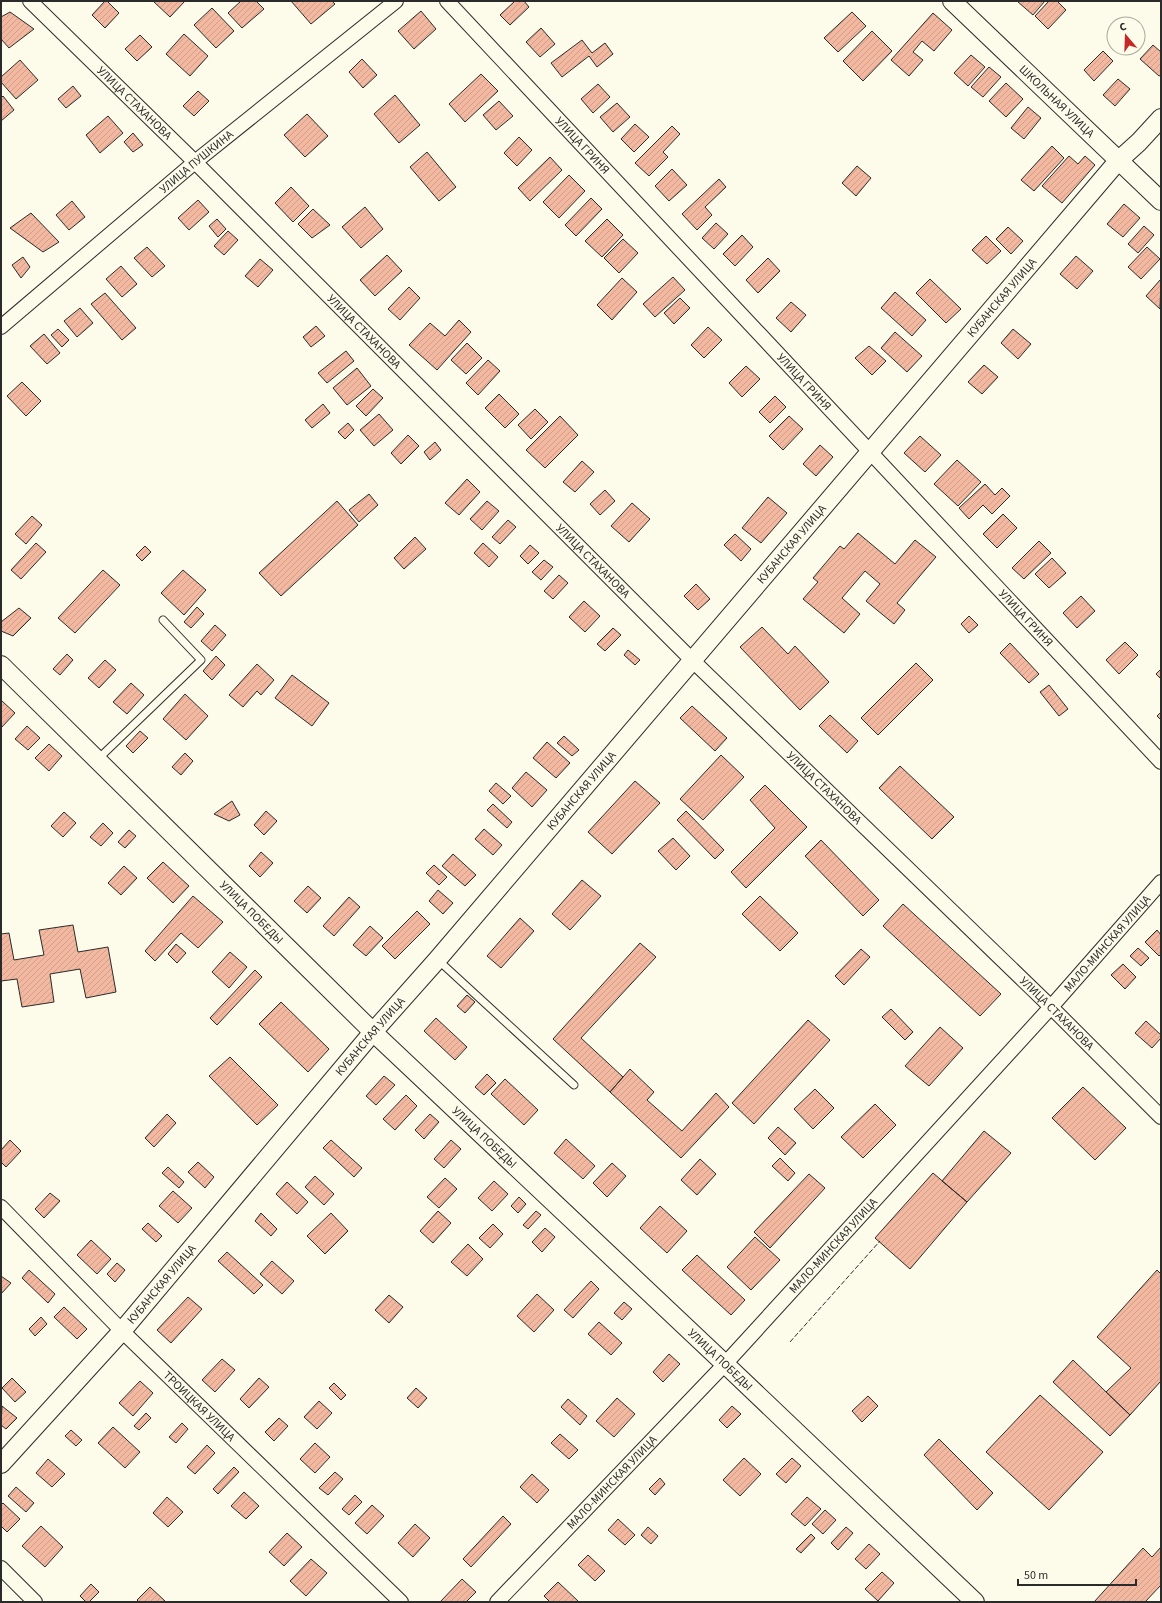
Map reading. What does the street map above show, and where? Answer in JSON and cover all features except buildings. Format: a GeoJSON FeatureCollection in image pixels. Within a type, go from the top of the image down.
{"type":"FeatureCollection","features":[{"type":"Feature","properties":{"kind":"street","name":"УЛИЦА СТАХАНОВА"},"geometry":{"type":"LineString","coordinates":[[30,1],[195,162],[692,660],[1051,1007],[1161,1117]]}},
{"type":"Feature","properties":{"kind":"street","name":"УЛИЦА ПУШКИНА"},"geometry":{"type":"LineString","coordinates":[[1,327],[195,162],[396,1]]}},
{"type":"Feature","properties":{"kind":"street","name":"УЛИЦА ГРИНЯ"},"geometry":{"type":"LineString","coordinates":[[447,1],[871,451],[1161,762]]}},
{"type":"Feature","properties":{"kind":"street","name":"ШКОЛЬНАЯ УЛИЦА"},"geometry":{"type":"LineString","coordinates":[[952,1],[1161,201]]}},
{"type":"Feature","properties":{"kind":"street","name":"КУБАНСКАЯ УЛИЦА"},"geometry":{"type":"LineString","coordinates":[[1,1464],[122,1331],[373,1032],[437,960],[1118,161],[1161,118]]}},
{"type":"Feature","properties":{"kind":"street","name":"УЛИЦА ПОБЕДЫ"},"geometry":{"type":"LineString","coordinates":[[1,665],[373,1032],[975,1602]]}},
{"type":"Feature","properties":{"kind":"street","name":"МАЛО-МИНСКАЯ УЛИЦА"},"geometry":{"type":"LineString","coordinates":[[497,1602],[725,1364],[1051,1007],[1161,882]]}},
{"type":"Feature","properties":{"kind":"street","name":"ТРОИЦКАЯ УЛИЦА"},"geometry":{"type":"LineString","coordinates":[[1,1207],[122,1331],[401,1602]]}},
{"type":"Feature","properties":{"kind":"street"},"geometry":{"type":"LineString","coordinates":[[1,1568],[35,1602]]}},
{"type":"Feature","properties":{"kind":"lane"},"geometry":{"type":"LineString","coordinates":[[97,760],[202,660],[163,620]]}},
{"type":"Feature","properties":{"kind":"lane"},"geometry":{"type":"LineString","coordinates":[[437,960],[574,1085]]}},
{"type":"Feature","properties":{"kind":"fence"},"geometry":{"type":"LineString","coordinates":[[790,1342],[880,1241]]}}]}
